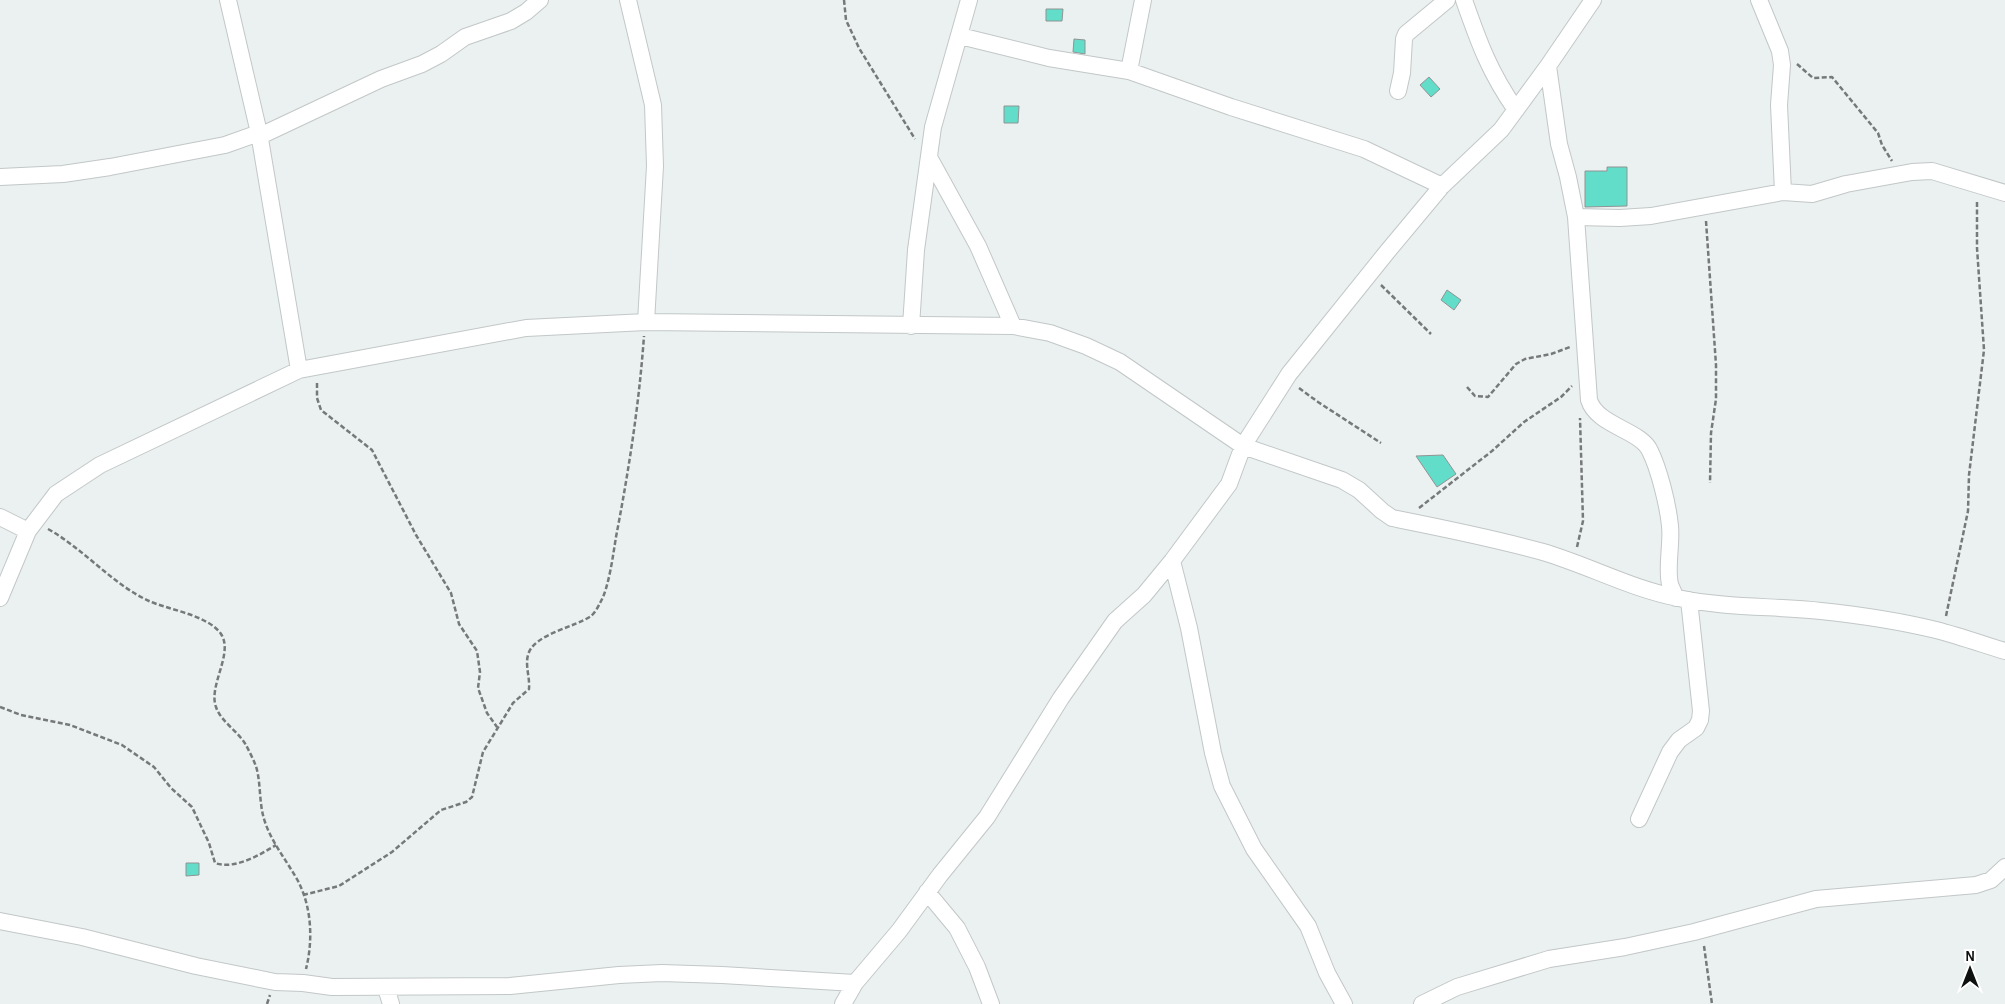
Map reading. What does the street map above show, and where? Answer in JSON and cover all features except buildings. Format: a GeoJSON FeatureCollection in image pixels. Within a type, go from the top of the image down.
{"type":"FeatureCollection","features":[{"type":"Feature","properties":{"kind":"street"},"geometry":{"type":"LineString","coordinates":[[228,0],[260,135],[299,370]]}},
{"type":"Feature","properties":{"kind":"street"},"geometry":{"type":"LineString","coordinates":[[0,177],[63,174],[110,167],[225,145],[260,135],[381,78],[422,64],[441,54],[466,36],[511,21],[526,12],[540,0]]}},
{"type":"Feature","properties":{"kind":"street"},"geometry":{"type":"LineString","coordinates":[[628,0],[653,105],[656,166],[646,322]]}},
{"type":"Feature","properties":{"kind":"street"},"geometry":{"type":"LineString","coordinates":[[911,326],[916,250],[933,127],[969,0]]}},
{"type":"Feature","properties":{"kind":"street"},"geometry":{"type":"LineString","coordinates":[[1129,72],[1143,0]]}},
{"type":"Feature","properties":{"kind":"street"},"geometry":{"type":"LineString","coordinates":[[1398,92],[1406,34],[1447,0]]}},
{"type":"Feature","properties":{"kind":"street"},"geometry":{"type":"LineString","coordinates":[[1464,0],[1489,66],[1500,87],[1516,110]]}},
{"type":"Feature","properties":{"kind":"street"},"geometry":{"type":"LineString","coordinates":[[843,1004],[855,983],[899,931],[927,892],[987,817],[1062,698],[1115,621],[1144,595],[1172,561],[1229,484],[1243,446],[1286,378],[1442,186],[1500,130],[1548,66],[1593,0]]}},
{"type":"Feature","properties":{"kind":"street"},"geometry":{"type":"LineString","coordinates":[[1759,0],[1780,51],[1782,65],[1779,105],[1783,192]]}},
{"type":"Feature","properties":{"kind":"street"},"geometry":{"type":"LineString","coordinates":[[960,36],[1049,58],[1129,72],[1231,107],[1364,149],[1442,186]]}},
{"type":"Feature","properties":{"kind":"street"},"geometry":{"type":"LineString","coordinates":[[1548,66],[1559,144],[1576,217],[1589,399],[1593,409],[1609,422],[1643,442],[1649,448],[1664,497],[1670,526],[1670,582],[1683,599],[1701,711],[1700,720],[1696,728],[1679,740],[1670,752],[1639,819]]}},
{"type":"Feature","properties":{"kind":"street"},"geometry":{"type":"LineString","coordinates":[[930,159],[978,246],[1013,326]]}},
{"type":"Feature","properties":{"kind":"street"},"geometry":{"type":"LineString","coordinates":[[1576,217],[1636,217],[1705,207],[1783,192],[1812,194],[1846,184],[1912,172],[1938,172],[2005,193]]}},
{"type":"Feature","properties":{"kind":"street"},"geometry":{"type":"LineString","coordinates":[[0,598],[31,526],[56,494],[100,465],[299,370],[526,328],[646,322],[1013,326],[1050,333],[1086,346],[1120,362],[1243,446],[1342,480],[1359,490],[1392,518],[1497,540],[1576,563],[1630,586],[1683,599],[1821,611],[1941,632],[2005,651]]}},
{"type":"Feature","properties":{"kind":"street"},"geometry":{"type":"LineString","coordinates":[[0,517],[31,526]]}},
{"type":"Feature","properties":{"kind":"street"},"geometry":{"type":"LineString","coordinates":[[1172,561],[1189,628],[1213,753],[1222,786],[1254,849],[1308,926],[1327,973],[1344,1004]]}},
{"type":"Feature","properties":{"kind":"street"},"geometry":{"type":"LineString","coordinates":[[1422,1004],[1457,987],[1549,958],[1625,947],[1702,930],[1816,899],[1976,885],[1991,880],[2005,867]]}},
{"type":"Feature","properties":{"kind":"street"},"geometry":{"type":"LineString","coordinates":[[927,892],[957,928],[977,967],[991,1004]]}},
{"type":"Feature","properties":{"kind":"street"},"geometry":{"type":"LineString","coordinates":[[0,921],[82,936],[196,966],[276,982],[332,987],[510,986],[619,975],[662,974],[722,975],[855,983]]}},
{"type":"Feature","properties":{"kind":"street"},"geometry":{"type":"LineString","coordinates":[[386,988],[391,1004]]}},
{"type":"Feature","properties":{"kind":"path"},"geometry":{"type":"LineString","coordinates":[[844,0],[846,20],[859,48],[905,125],[930,159]]}},
{"type":"Feature","properties":{"kind":"path"},"geometry":{"type":"LineString","coordinates":[[1793,61],[1813,78],[1832,77],[1878,134],[1889,158],[1912,172]]}},
{"type":"Feature","properties":{"kind":"path"},"geometry":{"type":"LineString","coordinates":[[1941,632],[1950,603],[1958,553],[1968,511],[1969,475],[1984,350],[1977,248],[1977,185]]}},
{"type":"Feature","properties":{"kind":"path"},"geometry":{"type":"LineString","coordinates":[[1705,207],[1716,365],[1716,399],[1711,433],[1710,483]]}},
{"type":"Feature","properties":{"kind":"path"},"geometry":{"type":"LineString","coordinates":[[1370,273],[1431,334]]}},
{"type":"Feature","properties":{"kind":"path"},"geometry":{"type":"LineString","coordinates":[[303,895],[339,886],[392,852],[441,810],[466,802],[472,797],[483,752],[513,704],[528,689],[526,664],[528,653],[534,645],[557,631],[592,615],[601,602],[612,559],[632,451],[640,394],[646,322]]}},
{"type":"Feature","properties":{"kind":"path"},"geometry":{"type":"LineString","coordinates":[[1467,388],[1475,396],[1488,397],[1516,364],[1551,354],[1585,340]]}},
{"type":"Feature","properties":{"kind":"path"},"geometry":{"type":"LineString","coordinates":[[317,366],[317,398],[322,410],[372,450],[416,535],[451,593],[459,624],[477,651],[480,672],[478,688],[487,713],[498,728]]}},
{"type":"Feature","properties":{"kind":"path"},"geometry":{"type":"LineString","coordinates":[[1404,520],[1492,451],[1524,422],[1561,397],[1586,372]]}},
{"type":"Feature","properties":{"kind":"path"},"geometry":{"type":"LineString","coordinates":[[1286,378],[1318,402],[1381,443]]}},
{"type":"Feature","properties":{"kind":"path"},"geometry":{"type":"LineString","coordinates":[[1576,563],[1577,546],[1583,520],[1580,419],[1582,410],[1589,399]]}},
{"type":"Feature","properties":{"kind":"path"},"geometry":{"type":"LineString","coordinates":[[31,526],[65,539],[120,583],[148,600],[209,623],[221,634],[225,644],[215,696],[215,706],[220,715],[246,744],[257,769],[262,814],[268,831],[299,882],[306,903],[310,953],[303,983]]}},
{"type":"Feature","properties":{"kind":"path"},"geometry":{"type":"LineString","coordinates":[[0,707],[20,715],[70,726],[122,746],[154,768],[192,808],[215,863],[224,865],[241,861],[261,854],[276,845]]}},
{"type":"Feature","properties":{"kind":"path"},"geometry":{"type":"LineString","coordinates":[[1702,930],[1712,1004]]}}]}
